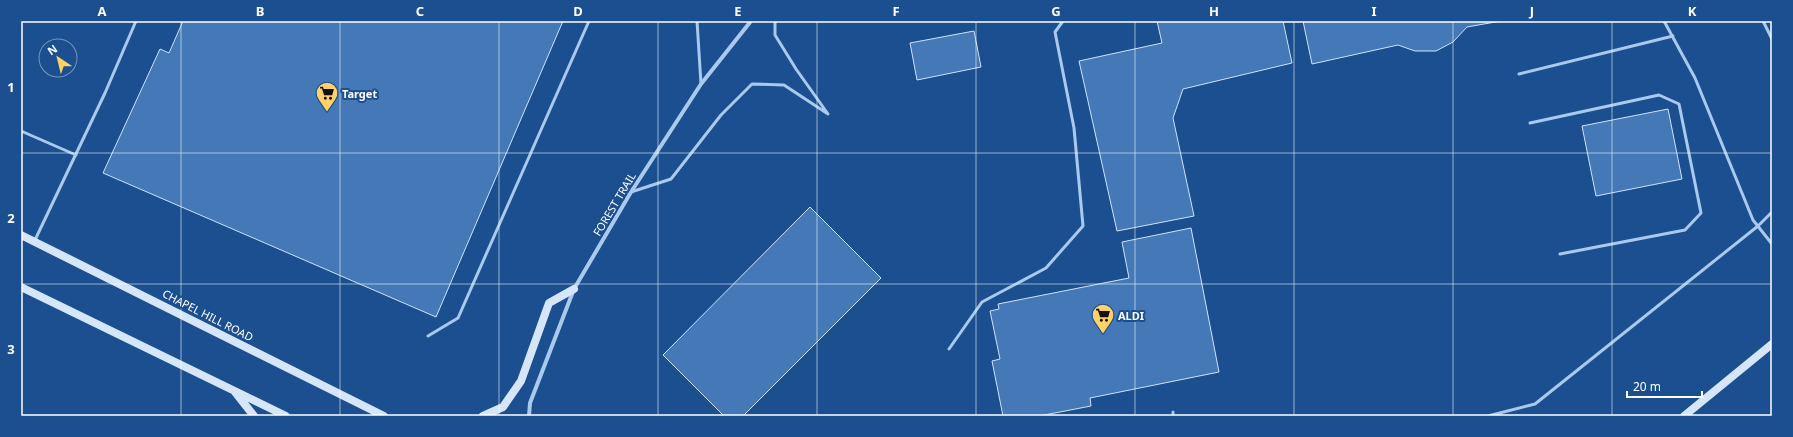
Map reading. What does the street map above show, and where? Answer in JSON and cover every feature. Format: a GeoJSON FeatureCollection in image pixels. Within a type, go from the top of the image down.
{"type":"FeatureCollection","features":[{"type":"Feature","properties":{"kind":"main road","name":"CHAPEL HILL ROAD"},"geometry":{"type":"LineString","coordinates":[[21,235],[384,416]]}},
{"type":"Feature","properties":{"kind":"main road"},"geometry":{"type":"LineString","coordinates":[[21,287],[286,416]]}},
{"type":"Feature","properties":{"kind":"main road"},"geometry":{"type":"LineString","coordinates":[[483,416],[503,407],[520,381],[549,303],[574,288]]}},
{"type":"Feature","properties":{"kind":"main road"},"geometry":{"type":"LineString","coordinates":[[1687,414],[1772,344]]}},
{"type":"Feature","properties":{"kind":"main road"},"geometry":{"type":"LineString","coordinates":[[233,390],[254,416]]}},
{"type":"Feature","properties":{"kind":"street","name":"FOREST TRAIL"},"geometry":{"type":"LineString","coordinates":[[529,416],[530,403],[574,288],[631,192],[700,84],[751,21]]}},
{"type":"Feature","properties":{"kind":"lane"},"geometry":{"type":"LineString","coordinates":[[34,242],[76,155],[136,21]]}},
{"type":"Feature","properties":{"kind":"lane"},"geometry":{"type":"LineString","coordinates":[[428,336],[458,318],[589,21]]}},
{"type":"Feature","properties":{"kind":"lane"},"geometry":{"type":"LineString","coordinates":[[696,21],[700,84]]}},
{"type":"Feature","properties":{"kind":"lane"},"geometry":{"type":"LineString","coordinates":[[631,192],[671,179],[722,115],[752,84],[784,85],[828,114],[796,70],[775,35],[776,21]]}},
{"type":"Feature","properties":{"kind":"lane"},"geometry":{"type":"LineString","coordinates":[[949,349],[982,302],[1046,268],[1083,226],[1074,128],[1055,32],[1063,21]]}},
{"type":"Feature","properties":{"kind":"lane"},"geometry":{"type":"LineString","coordinates":[[1664,21],[1695,78],[1753,220],[1772,244]]}},
{"type":"Feature","properties":{"kind":"lane"},"geometry":{"type":"LineString","coordinates":[[1763,21],[1772,39]]}},
{"type":"Feature","properties":{"kind":"lane"},"geometry":{"type":"LineString","coordinates":[[1519,74],[1673,36]]}},
{"type":"Feature","properties":{"kind":"lane"},"geometry":{"type":"LineString","coordinates":[[1530,123],[1659,95],[1680,104],[1701,213],[1685,230],[1560,254]]}},
{"type":"Feature","properties":{"kind":"lane"},"geometry":{"type":"LineString","coordinates":[[21,131],[76,155]]}},
{"type":"Feature","properties":{"kind":"lane"},"geometry":{"type":"LineString","coordinates":[[1488,416],[1535,404],[1758,226],[1772,212]]}},
{"type":"Feature","properties":{"kind":"building","name":"Target"},"geometry":{"type":"Polygon","coordinates":[[[183,21],[563,21],[436,317],[103,173],[160,49],[169,53],[183,21]]]}},
{"type":"Feature","properties":{"kind":"building"},"geometry":{"type":"Polygon","coordinates":[[[1157,21],[1283,21],[1292,63],[1183,89],[1173,118],[1194,216],[1117,231],[1079,61],[1162,43],[1157,21]]]}},
{"type":"Feature","properties":{"kind":"building"},"geometry":{"type":"Polygon","coordinates":[[[1303,21],[1501,21],[1467,27],[1453,42],[1436,51],[1415,51],[1398,45],[1312,64],[1303,21]]]}},
{"type":"Feature","properties":{"kind":"building"},"geometry":{"type":"Polygon","coordinates":[[[974,31],[981,67],[917,80],[910,43],[974,31]]]}},
{"type":"Feature","properties":{"kind":"building"},"geometry":{"type":"Polygon","coordinates":[[[1668,109],[1682,179],[1596,196],[1582,126],[1668,109]]]}},
{"type":"Feature","properties":{"kind":"building"},"geometry":{"type":"Polygon","coordinates":[[[810,207],[881,278],[743,416],[724,416],[663,355],[810,207]]]}},
{"type":"Feature","properties":{"kind":"building","name":"ALDI"},"geometry":{"type":"Polygon","coordinates":[[[1191,228],[1219,372],[1090,398],[1091,406],[1039,416],[1003,416],[992,361],[1000,359],[990,311],[999,309],[998,304],[1129,278],[1122,242],[1191,228]]]}},
{"type":"Feature","properties":{"kind":"place","name":"Target"},"geometry":{"type":"Point","coordinates":[327,112]}},
{"type":"Feature","properties":{"kind":"place","name":"ALDI"},"geometry":{"type":"Point","coordinates":[1103,334]}}]}
